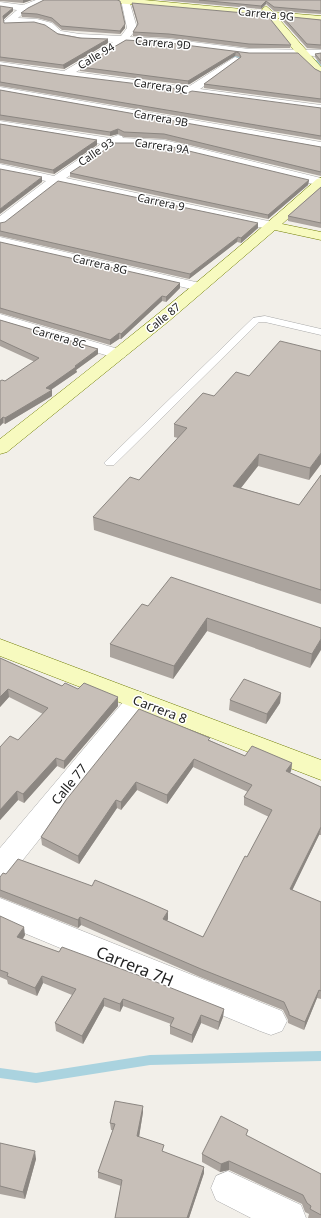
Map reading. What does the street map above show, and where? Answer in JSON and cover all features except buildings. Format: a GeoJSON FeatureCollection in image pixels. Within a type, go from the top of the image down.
{"type":"FeatureCollection","features":[{"type":"Feature","properties":{"kind":"street"},"geometry":{"type":"LineString","coordinates":[[5,24],[24,8],[44,0]]}},
{"type":"Feature","properties":{"kind":"street","name":"Carrera 9G"},"geometry":{"type":"LineString","coordinates":[[116,0],[321,19]]}},
{"type":"Feature","properties":{"kind":"street","name":"Calle 94"},"geometry":{"type":"LineString","coordinates":[[31,94],[120,42],[132,28],[126,0]]}},
{"type":"Feature","properties":{"kind":"street"},"geometry":{"type":"LineString","coordinates":[[257,0],[272,15],[318,70]]}},
{"type":"Feature","properties":{"kind":"street"},"geometry":{"type":"LineString","coordinates":[[0,5],[24,8]]}},
{"type":"Feature","properties":{"kind":"street","name":"Carrera 9D"},"geometry":{"type":"LineString","coordinates":[[5,24],[34,21],[49,25],[58,33],[120,42],[169,42],[249,52],[305,56],[321,53]]}},
{"type":"Feature","properties":{"kind":"street"},"geometry":{"type":"LineString","coordinates":[[173,101],[236,60]]}},
{"type":"Feature","properties":{"kind":"street","name":"Carrera 9C"},"geometry":{"type":"LineString","coordinates":[[0,65],[321,108]]}},
{"type":"Feature","properties":{"kind":"street","name":"Carrera 9B"},"geometry":{"type":"LineString","coordinates":[[0,90],[31,94],[321,146]]}},
{"type":"Feature","properties":{"kind":"street","name":"Calle 93"},"geometry":{"type":"LineString","coordinates":[[0,223],[57,179],[161,108]]}},
{"type":"Feature","properties":{"kind":"street","name":"Carrera 9A"},"geometry":{"type":"LineString","coordinates":[[0,124],[112,142],[164,144],[321,182]]}},
{"type":"Feature","properties":{"kind":"street","name":"Carrera 9"},"geometry":{"type":"LineString","coordinates":[[0,168],[321,236]]}},
{"type":"Feature","properties":{"kind":"street","name":"Calle 87"},"geometry":{"type":"LineString","coordinates":[[0,448],[119,354],[200,287],[273,226],[321,182]]}},
{"type":"Feature","properties":{"kind":"street","name":"Carrera 8G"},"geometry":{"type":"LineString","coordinates":[[0,241],[200,287]]}},
{"type":"Feature","properties":{"kind":"street","name":"Carrera 8C"},"geometry":{"type":"LineString","coordinates":[[0,320],[119,354]]}},
{"type":"Feature","properties":{"kind":"street","name":"Carrera 8"},"geometry":{"type":"LineString","coordinates":[[0,647],[321,770]]}},
{"type":"Feature","properties":{"kind":"street","name":"Calle 77"},"geometry":{"type":"LineString","coordinates":[[0,868],[138,700]]}},
{"type":"Feature","properties":{"kind":"street","name":"Carrera 7H"},"geometry":{"type":"LineString","coordinates":[[0,910],[271,1022]]}},
{"type":"Feature","properties":{"kind":"street"},"geometry":{"type":"LineString","coordinates":[[228,1188],[288,1218]]}},
{"type":"Feature","properties":{"kind":"lane"},"geometry":{"type":"LineString","coordinates":[[110,463],[136,440],[256,320],[265,319],[321,332]]}},
{"type":"Feature","properties":{"kind":"waterway"},"geometry":{"type":"LineString","coordinates":[[203,49],[271,64],[321,63]]}},
{"type":"Feature","properties":{"kind":"waterway"},"geometry":{"type":"LineString","coordinates":[[0,1073],[36,1078],[150,1060],[321,1056]]}}]}
